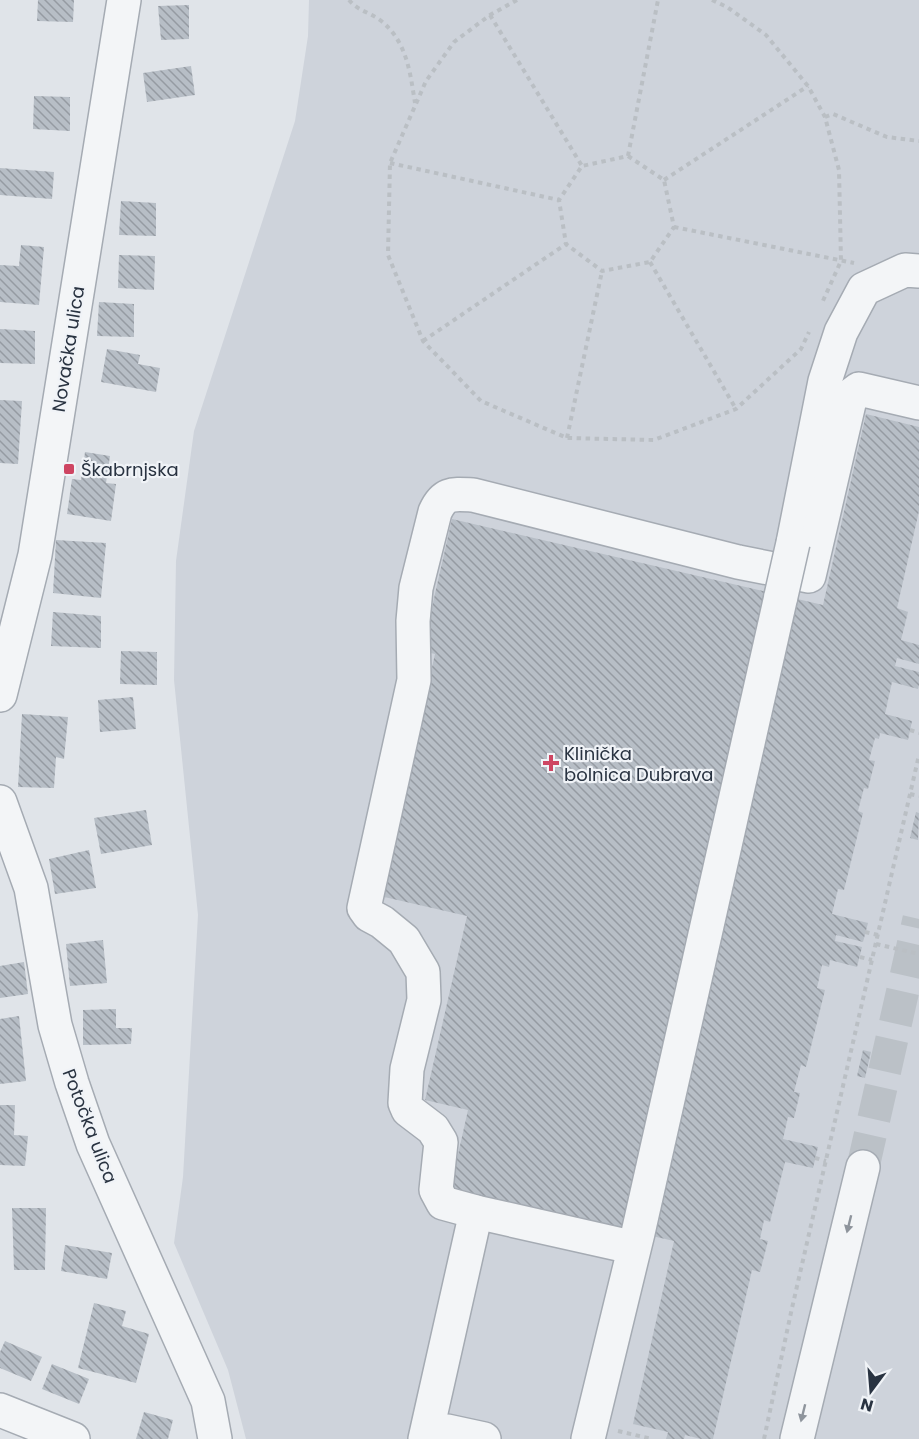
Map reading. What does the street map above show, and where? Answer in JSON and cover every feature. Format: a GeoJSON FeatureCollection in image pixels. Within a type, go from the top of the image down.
{"type":"FeatureCollection","features":[{"type":"Feature","properties":{"kind":"street","name":"Novačka ulica"},"geometry":{"type":"LineString","coordinates":[[0,695],[35,555],[124,0]]}},
{"type":"Feature","properties":{"kind":"street"},"geometry":{"type":"LineString","coordinates":[[590,1432],[638,1233],[793,543],[825,381],[841,332],[864,289],[905,270],[919,271]]}},
{"type":"Feature","properties":{"kind":"street"},"geometry":{"type":"LineString","coordinates":[[618,1244],[443,1203],[436,1190],[441,1142],[433,1129],[408,1110],[405,1103],[407,1069],[424,999],[423,972],[404,940],[382,922],[369,915],[364,908],[414,680],[413,621],[416,588],[435,512],[440,501],[448,496],[473,495],[738,562],[809,576],[851,395],[859,389],[919,403]]}},
{"type":"Feature","properties":{"kind":"street","name":"Potočka ulica"},"geometry":{"type":"LineString","coordinates":[[0,802],[31,888],[55,1025],[72,1083],[93,1144],[208,1401],[215,1439]]}},
{"type":"Feature","properties":{"kind":"street"},"geometry":{"type":"LineString","coordinates":[[796,1439],[862,1167]]}},
{"type":"Feature","properties":{"kind":"street"},"geometry":{"type":"LineString","coordinates":[[425,1439],[476,1212]]}},
{"type":"Feature","properties":{"kind":"street"},"geometry":{"type":"LineString","coordinates":[[0,1410],[73,1439]]}},
{"type":"Feature","properties":{"kind":"street"},"geometry":{"type":"LineString","coordinates":[[432,1439],[447,1431],[484,1439]]}},
{"type":"Feature","properties":{"kind":"path"},"geometry":{"type":"LineString","coordinates":[[349,0],[355,7],[379,19],[396,34],[407,60],[415,104]]}},
{"type":"Feature","properties":{"kind":"path"},"geometry":{"type":"LineString","coordinates":[[517,0],[490,15],[454,42],[426,81],[390,163],[388,255],[423,341],[481,400],[567,438],[654,440],[736,409],[801,349],[810,329]]}},
{"type":"Feature","properties":{"kind":"path"},"geometry":{"type":"LineString","coordinates":[[628,156],[658,0]]}},
{"type":"Feature","properties":{"kind":"path"},"geometry":{"type":"LineString","coordinates":[[712,0],[727,7],[766,35],[808,86],[825,117],[839,170],[841,261],[819,310]]}},
{"type":"Feature","properties":{"kind":"path"},"geometry":{"type":"LineString","coordinates":[[490,15],[582,166]]}},
{"type":"Feature","properties":{"kind":"path"},"geometry":{"type":"LineString","coordinates":[[664,180],[808,86]]}},
{"type":"Feature","properties":{"kind":"path"},"geometry":{"type":"LineString","coordinates":[[825,117],[833,114],[887,137],[919,141]]}},
{"type":"Feature","properties":{"kind":"path"},"geometry":{"type":"LineString","coordinates":[[628,156],[664,180],[674,227],[650,262],[602,271],[566,244],[559,200],[582,166],[628,156]]}},
{"type":"Feature","properties":{"kind":"path"},"geometry":{"type":"LineString","coordinates":[[390,163],[559,200]]}},
{"type":"Feature","properties":{"kind":"path"},"geometry":{"type":"LineString","coordinates":[[674,227],[862,264]]}},
{"type":"Feature","properties":{"kind":"path"},"geometry":{"type":"LineString","coordinates":[[423,341],[566,244]]}},
{"type":"Feature","properties":{"kind":"path"},"geometry":{"type":"LineString","coordinates":[[650,262],[736,409]]}},
{"type":"Feature","properties":{"kind":"path"},"geometry":{"type":"LineString","coordinates":[[567,438],[602,271]]}},
{"type":"Feature","properties":{"kind":"path"},"geometry":{"type":"LineString","coordinates":[[910,730],[919,733]]}},
{"type":"Feature","properties":{"kind":"path"},"geometry":{"type":"LineString","coordinates":[[764,1439],[919,755]]}},
{"type":"Feature","properties":{"kind":"path"},"geometry":{"type":"LineString","coordinates":[[910,794],[919,796]]}},
{"type":"Feature","properties":{"kind":"path"},"geometry":{"type":"LineString","coordinates":[[865,932],[878,935]]}},
{"type":"Feature","properties":{"kind":"path"},"geometry":{"type":"LineString","coordinates":[[876,944],[919,954]]}},
{"type":"Feature","properties":{"kind":"path"},"geometry":{"type":"LineString","coordinates":[[860,957],[873,960]]}},
{"type":"Feature","properties":{"kind":"path"},"geometry":{"type":"LineString","coordinates":[[815,1158],[826,1161]]}},
{"type":"Feature","properties":{"kind":"path"},"geometry":{"type":"LineString","coordinates":[[590,1432],[652,1439]]}},
{"type":"Feature","properties":{"kind":"shaded area","name":"Klinička bolnica Dubrava"},"geometry":{"type":"Polygon","coordinates":[[[309,0],[919,0],[919,1439],[246,1439],[228,1370],[174,1243],[183,1177],[198,915],[174,680],[176,561],[194,431],[295,121],[308,36],[309,0]]]}},
{"type":"Feature","properties":{"kind":"building"},"geometry":{"type":"Polygon","coordinates":[[[38,0],[74,0],[73,22],[37,21],[38,0]]]}},
{"type":"Feature","properties":{"kind":"building"},"geometry":{"type":"Polygon","coordinates":[[[189,5],[189,39],[161,40],[158,6],[189,5]]]}},
{"type":"Feature","properties":{"kind":"building"},"geometry":{"type":"Polygon","coordinates":[[[191,66],[195,95],[147,102],[143,73],[191,66]]]}},
{"type":"Feature","properties":{"kind":"building"},"geometry":{"type":"Polygon","coordinates":[[[34,96],[70,97],[70,131],[33,129],[34,96]]]}},
{"type":"Feature","properties":{"kind":"building"},"geometry":{"type":"Polygon","coordinates":[[[0,168],[54,172],[52,199],[0,195],[0,168]]]}},
{"type":"Feature","properties":{"kind":"building"},"geometry":{"type":"Polygon","coordinates":[[[121,201],[156,203],[156,236],[119,235],[121,201]]]}},
{"type":"Feature","properties":{"kind":"building"},"geometry":{"type":"Polygon","coordinates":[[[21,245],[44,247],[39,305],[0,302],[0,265],[19,266],[21,245]]]}},
{"type":"Feature","properties":{"kind":"building"},"geometry":{"type":"Polygon","coordinates":[[[119,255],[155,256],[154,290],[118,288],[119,255]]]}},
{"type":"Feature","properties":{"kind":"building"},"geometry":{"type":"Polygon","coordinates":[[[99,302],[134,304],[134,337],[97,336],[99,302]]]}},
{"type":"Feature","properties":{"kind":"building"},"geometry":{"type":"Polygon","coordinates":[[[0,329],[35,331],[35,364],[0,363],[0,329]]]}},
{"type":"Feature","properties":{"kind":"building"},"geometry":{"type":"Polygon","coordinates":[[[107,349],[140,355],[138,364],[160,368],[156,392],[101,382],[107,349]]]}},
{"type":"Feature","properties":{"kind":"building"},"geometry":{"type":"Polygon","coordinates":[[[0,400],[22,401],[18,464],[0,463],[0,400]]]}},
{"type":"Feature","properties":{"kind":"building","name":"Klinička bolnica Dubrava"},"geometry":{"type":"Polygon","coordinates":[[[866,414],[919,427],[919,511],[897,608],[908,612],[901,640],[919,645],[919,664],[897,658],[895,666],[919,672],[919,685],[918,689],[892,682],[885,714],[912,721],[908,740],[880,733],[879,739],[875,738],[869,760],[875,761],[868,789],[864,788],[858,811],[863,813],[844,890],[838,889],[832,914],[868,923],[863,942],[836,935],[835,941],[862,947],[857,967],[830,960],[829,967],[822,965],[817,988],[825,990],[806,1067],[801,1065],[794,1092],[800,1093],[794,1118],[788,1117],[783,1139],[818,1147],[813,1168],[785,1162],[770,1222],[764,1220],[760,1239],[768,1241],[760,1272],[752,1270],[713,1439],[685,1435],[684,1439],[666,1439],[668,1432],[633,1424],[674,1241],[450,1190],[468,1110],[425,1100],[467,916],[380,896],[435,654],[422,651],[452,519],[823,605],[866,414]]]}},
{"type":"Feature","properties":{"kind":"building"},"geometry":{"type":"Polygon","coordinates":[[[85,452],[110,456],[106,483],[116,484],[111,521],[67,514],[72,479],[81,480],[85,452]]]}},
{"type":"Feature","properties":{"kind":"building"},"geometry":{"type":"Polygon","coordinates":[[[56,540],[106,543],[101,598],[53,593],[56,540]]]}},
{"type":"Feature","properties":{"kind":"building"},"geometry":{"type":"Polygon","coordinates":[[[53,612],[101,616],[101,648],[51,646],[53,612]]]}},
{"type":"Feature","properties":{"kind":"building"},"geometry":{"type":"Polygon","coordinates":[[[121,651],[157,652],[157,685],[120,684],[121,651]]]}},
{"type":"Feature","properties":{"kind":"building"},"geometry":{"type":"Polygon","coordinates":[[[133,697],[136,729],[100,732],[98,700],[133,697]]]}},
{"type":"Feature","properties":{"kind":"building"},"geometry":{"type":"Polygon","coordinates":[[[22,714],[68,717],[64,759],[56,757],[54,788],[18,787],[22,714]]]}},
{"type":"Feature","properties":{"kind":"building"},"geometry":{"type":"Polygon","coordinates":[[[146,810],[152,845],[101,854],[94,818],[146,810]]]}},
{"type":"Feature","properties":{"kind":"building"},"geometry":{"type":"Polygon","coordinates":[[[916,812],[919,813],[918,840],[910,838],[916,812]]]}},
{"type":"Feature","properties":{"kind":"building"},"geometry":{"type":"Polygon","coordinates":[[[89,850],[96,888],[55,894],[49,859],[89,850]]]}},
{"type":"Feature","properties":{"kind":"building"},"geometry":{"type":"Polygon","coordinates":[[[103,940],[107,983],[70,986],[66,944],[103,940]]]}},
{"type":"Feature","properties":{"kind":"building"},"geometry":{"type":"Polygon","coordinates":[[[24,962],[28,994],[0,998],[0,966],[24,962]]]}},
{"type":"Feature","properties":{"kind":"building"},"geometry":{"type":"Polygon","coordinates":[[[116,1009],[116,1028],[132,1028],[131,1044],[83,1045],[83,1010],[116,1009]]]}},
{"type":"Feature","properties":{"kind":"building"},"geometry":{"type":"Polygon","coordinates":[[[19,1016],[26,1081],[0,1084],[0,1019],[19,1016]]]}},
{"type":"Feature","properties":{"kind":"building"},"geometry":{"type":"Polygon","coordinates":[[[863,1050],[871,1052],[865,1078],[857,1076],[863,1050]]]}},
{"type":"Feature","properties":{"kind":"building"},"geometry":{"type":"Polygon","coordinates":[[[0,1105],[15,1105],[14,1135],[28,1136],[25,1166],[0,1165],[0,1105]]]}},
{"type":"Feature","properties":{"kind":"building"},"geometry":{"type":"Polygon","coordinates":[[[12,1208],[46,1208],[45,1270],[14,1270],[12,1208]]]}},
{"type":"Feature","properties":{"kind":"building"},"geometry":{"type":"Polygon","coordinates":[[[65,1245],[112,1253],[107,1279],[61,1271],[65,1245]]]}},
{"type":"Feature","properties":{"kind":"building"},"geometry":{"type":"Polygon","coordinates":[[[94,1303],[126,1311],[122,1326],[149,1334],[136,1383],[78,1368],[94,1303]]]}},
{"type":"Feature","properties":{"kind":"building"},"geometry":{"type":"Polygon","coordinates":[[[5,1341],[42,1357],[31,1381],[0,1368],[0,1352],[5,1341]]]}},
{"type":"Feature","properties":{"kind":"building"},"geometry":{"type":"Polygon","coordinates":[[[52,1364],[89,1379],[79,1404],[42,1389],[52,1364]]]}},
{"type":"Feature","properties":{"kind":"building"},"geometry":{"type":"Polygon","coordinates":[[[144,1412],[173,1420],[168,1439],[136,1439],[144,1412]]]}},
{"type":"Feature","properties":{"kind":"tunnel"},"geometry":{"type":"LineString","coordinates":[[863,1167],[919,919]]}},
{"type":"Feature","properties":{"kind":"place","name":"Škabrnjska"},"geometry":{"type":"Point","coordinates":[69,469]}},
{"type":"Feature","properties":{"kind":"place","name":"Klinička bolnica Dubrava"},"geometry":{"type":"Point","coordinates":[551,763]}}]}
